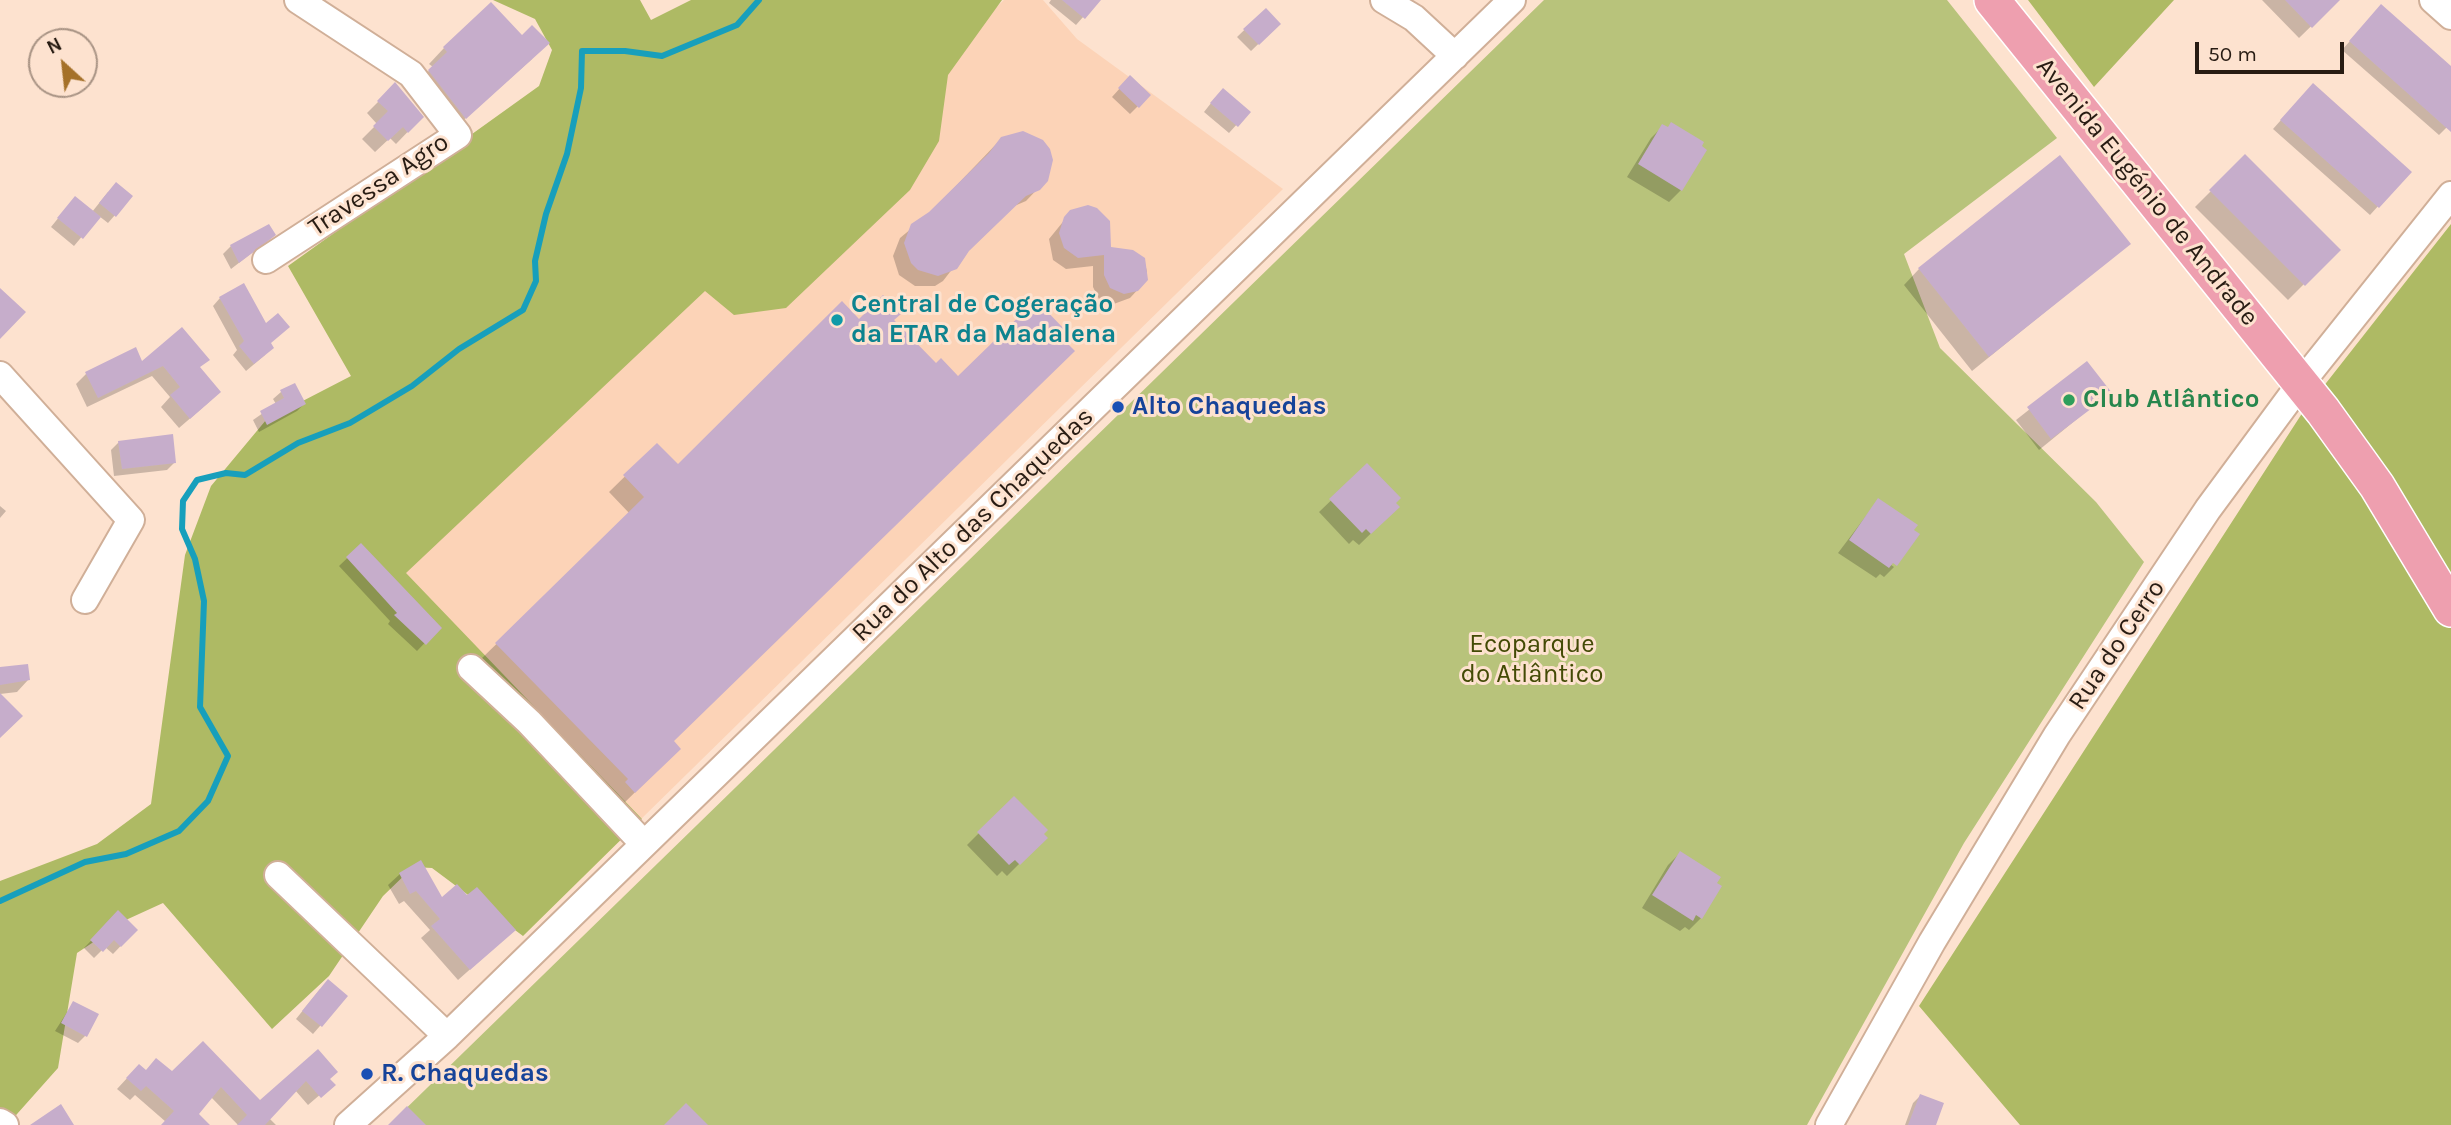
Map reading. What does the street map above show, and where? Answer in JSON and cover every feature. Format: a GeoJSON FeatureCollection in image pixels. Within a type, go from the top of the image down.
{"type":"FeatureCollection","features":[{"type":"Feature","properties":{"kind":"main road","name":"Avenida Eugénio de Andrade"},"geometry":{"type":"LineString","coordinates":[[1992,0],[2301,383],[2377,486],[2451,609]]}},
{"type":"Feature","properties":{"kind":"street","name":"Travessa Agro"},"geometry":{"type":"LineString","coordinates":[[266,260],[458,135],[411,74],[298,0]]}},
{"type":"Feature","properties":{"kind":"street"},"geometry":{"type":"LineString","coordinates":[[1384,0],[1414,18],[1455,56]]}},
{"type":"Feature","properties":{"kind":"street","name":"Rua do Alto das Chaquedas"},"geometry":{"type":"LineString","coordinates":[[348,1125],[447,1036],[1512,0]]}},
{"type":"Feature","properties":{"kind":"street"},"geometry":{"type":"LineString","coordinates":[[2433,0],[2451,16]]}},
{"type":"Feature","properties":{"kind":"street","name":"Rua do Cerro"},"geometry":{"type":"LineString","coordinates":[[1829,1125],[1932,942],[2057,735],[2208,509],[2301,383],[2451,195]]}},
{"type":"Feature","properties":{"kind":"street"},"geometry":{"type":"LineString","coordinates":[[0,375],[131,520],[85,600]]}},
{"type":"Feature","properties":{"kind":"street"},"geometry":{"type":"LineString","coordinates":[[471,668],[529,722],[644,844]]}},
{"type":"Feature","properties":{"kind":"street"},"geometry":{"type":"LineString","coordinates":[[278,875],[447,1036]]}},
{"type":"Feature","properties":{"kind":"street"},"geometry":{"type":"LineString","coordinates":[[0,1122],[5,1125]]}},
{"type":"Feature","properties":{"kind":"shaded area"},"geometry":{"type":"Polygon","coordinates":[[[1004,0],[1043,0],[1077,39],[1283,189],[635,825],[397,577],[1004,0]]]}},
{"type":"Feature","properties":{"kind":"green space"},"geometry":{"type":"Polygon","coordinates":[[[493,0],[640,0],[651,20],[691,0],[1002,0],[948,75],[939,141],[910,190],[786,308],[734,315],[705,291],[406,573],[642,819],[523,936],[432,868],[413,867],[383,896],[329,976],[272,1029],[163,903],[128,919],[77,953],[58,1068],[9,1123],[0,1125],[0,881],[97,844],[151,804],[185,555],[211,486],[266,420],[351,376],[288,266],[539,86],[552,50],[535,19],[493,0]]]}},
{"type":"Feature","properties":{"kind":"green space","name":"Ecoparque do Atlântico"},"geometry":{"type":"Polygon","coordinates":[[[1544,0],[1947,0],[2057,138],[1904,254],[1940,348],[2096,502],[2144,562],[1964,843],[1807,1125],[389,1125],[1544,0]]]}},
{"type":"Feature","properties":{"kind":"green space"},"geometry":{"type":"Polygon","coordinates":[[[2028,0],[2174,0],[2094,87],[2028,0]]]}},
{"type":"Feature","properties":{"kind":"green space"},"geometry":{"type":"Polygon","coordinates":[[[2451,224],[2451,1125],[2020,1125],[1919,1006],[2301,415],[2451,224]]]}},
{"type":"Feature","properties":{"kind":"building"},"geometry":{"type":"Polygon","coordinates":[[[1062,0],[1101,0],[1085,19],[1062,0]]]}},
{"type":"Feature","properties":{"kind":"building"},"geometry":{"type":"Polygon","coordinates":[[[2285,0],[2340,0],[2312,28],[2285,0]]]}},
{"type":"Feature","properties":{"kind":"building"},"geometry":{"type":"Polygon","coordinates":[[[491,2],[522,35],[532,25],[550,43],[466,119],[428,70],[447,52],[443,47],[491,2]]]}},
{"type":"Feature","properties":{"kind":"building"},"geometry":{"type":"Polygon","coordinates":[[[2381,4],[2451,66],[2451,132],[2349,41],[2381,4]]]}},
{"type":"Feature","properties":{"kind":"building"},"geometry":{"type":"Polygon","coordinates":[[[1266,8],[1281,24],[1259,45],[1243,29],[1266,8]]]}},
{"type":"Feature","properties":{"kind":"building"},"geometry":{"type":"Polygon","coordinates":[[[1130,75],[1151,95],[1139,108],[1118,88],[1130,75]]]}},
{"type":"Feature","properties":{"kind":"building"},"geometry":{"type":"Polygon","coordinates":[[[395,82],[424,117],[408,133],[403,127],[388,141],[373,126],[388,111],[377,101],[395,82]]]}},
{"type":"Feature","properties":{"kind":"building"},"geometry":{"type":"Polygon","coordinates":[[[2313,83],[2412,172],[2379,208],[2280,120],[2313,83]]]}},
{"type":"Feature","properties":{"kind":"building"},"geometry":{"type":"Polygon","coordinates":[[[1223,88],[1251,112],[1238,127],[1210,103],[1223,88]]]}},
{"type":"Feature","properties":{"kind":"building"},"geometry":{"type":"Polygon","coordinates":[[[1671,122],[1704,142],[1702,146],[1707,150],[1682,191],[1638,164],[1662,124],[1668,127],[1671,122]]]}},
{"type":"Feature","properties":{"kind":"building"},"geometry":{"type":"Polygon","coordinates":[[[1023,131],[1043,140],[1050,149],[1053,160],[1048,181],[1040,190],[1026,196],[969,251],[957,269],[938,276],[918,270],[911,263],[904,243],[911,224],[929,212],[989,153],[1001,137],[1023,131]]]}},
{"type":"Feature","properties":{"kind":"building"},"geometry":{"type":"Polygon","coordinates":[[[2245,154],[2341,250],[2305,286],[2209,190],[2245,154]]]}},
{"type":"Feature","properties":{"kind":"building"},"geometry":{"type":"Polygon","coordinates":[[[2060,155],[2131,244],[1989,357],[1918,268],[2060,155]]]}},
{"type":"Feature","properties":{"kind":"building"},"geometry":{"type":"Polygon","coordinates":[[[116,182],[133,196],[116,217],[99,203],[116,182]]]}},
{"type":"Feature","properties":{"kind":"building"},"geometry":{"type":"Polygon","coordinates":[[[75,196],[101,217],[83,239],[57,218],[75,196]]]}},
{"type":"Feature","properties":{"kind":"building"},"geometry":{"type":"Polygon","coordinates":[[[1088,205],[1097,208],[1110,221],[1111,247],[1133,250],[1145,258],[1148,280],[1138,291],[1124,294],[1110,288],[1104,275],[1104,255],[1078,258],[1064,248],[1059,233],[1064,217],[1070,210],[1088,205]]]}},
{"type":"Feature","properties":{"kind":"building"},"geometry":{"type":"Polygon","coordinates":[[[269,224],[276,235],[239,263],[230,245],[269,224]]]}},
{"type":"Feature","properties":{"kind":"building"},"geometry":{"type":"Polygon","coordinates":[[[244,283],[266,323],[278,313],[290,327],[271,343],[274,348],[254,364],[239,346],[244,341],[219,297],[244,283]]]}},
{"type":"Feature","properties":{"kind":"building"},"geometry":{"type":"Polygon","coordinates":[[[0,288],[26,312],[0,339],[0,288]]]}},
{"type":"Feature","properties":{"kind":"building"},"geometry":{"type":"Polygon","coordinates":[[[883,295],[901,314],[894,320],[936,363],[941,358],[958,376],[1036,300],[1068,333],[1062,338],[1075,351],[674,741],[681,749],[635,793],[625,782],[628,779],[495,643],[644,497],[623,475],[657,443],[678,464],[842,301],[859,319],[883,295]]]}},
{"type":"Feature","properties":{"kind":"building"},"geometry":{"type":"Polygon","coordinates":[[[182,327],[210,360],[200,367],[221,392],[190,419],[170,395],[180,387],[163,366],[98,398],[85,372],[136,347],[142,361],[182,327]]]}},
{"type":"Feature","properties":{"kind":"building","name":"Club Atlântico"},"geometry":{"type":"Polygon","coordinates":[[[2087,361],[2112,393],[2051,439],[2027,407],[2087,361]]]}},
{"type":"Feature","properties":{"kind":"building"},"geometry":{"type":"Polygon","coordinates":[[[295,383],[306,404],[267,425],[260,411],[284,398],[280,390],[295,383]]]}},
{"type":"Feature","properties":{"kind":"building"},"geometry":{"type":"Polygon","coordinates":[[[173,434],[176,463],[122,469],[118,441],[173,434]]]}},
{"type":"Feature","properties":{"kind":"building"},"geometry":{"type":"Polygon","coordinates":[[[1367,463],[1401,498],[1396,503],[1400,507],[1371,534],[1366,529],[1362,533],[1329,499],[1367,463]]]}},
{"type":"Feature","properties":{"kind":"building"},"geometry":{"type":"Polygon","coordinates":[[[1878,498],[1918,525],[1914,530],[1920,534],[1897,566],[1893,563],[1889,568],[1849,540],[1878,498]]]}},
{"type":"Feature","properties":{"kind":"building"},"geometry":{"type":"Polygon","coordinates":[[[361,543],[442,628],[426,645],[394,615],[397,613],[346,557],[361,543]]]}},
{"type":"Feature","properties":{"kind":"building"},"geometry":{"type":"Polygon","coordinates":[[[28,664],[30,680],[0,685],[0,667],[28,664]]]}},
{"type":"Feature","properties":{"kind":"building"},"geometry":{"type":"Polygon","coordinates":[[[0,693],[23,716],[0,738],[0,693]]]}},
{"type":"Feature","properties":{"kind":"building"},"geometry":{"type":"Polygon","coordinates":[[[1014,796],[1048,830],[1044,834],[1048,838],[1020,865],[1015,860],[1009,865],[977,832],[1014,796]]]}},
{"type":"Feature","properties":{"kind":"building"},"geometry":{"type":"Polygon","coordinates":[[[1680,851],[1721,877],[1717,883],[1722,886],[1702,919],[1696,915],[1693,921],[1652,895],[1680,851]]]}},
{"type":"Feature","properties":{"kind":"building"},"geometry":{"type":"Polygon","coordinates":[[[421,860],[442,897],[457,884],[467,895],[477,887],[516,930],[470,970],[431,926],[440,919],[416,891],[410,894],[399,873],[421,860]]]}},
{"type":"Feature","properties":{"kind":"building"},"geometry":{"type":"Polygon","coordinates":[[[118,910],[138,930],[121,947],[114,940],[103,952],[90,940],[118,910]]]}},
{"type":"Feature","properties":{"kind":"building"},"geometry":{"type":"Polygon","coordinates":[[[328,979],[348,996],[322,1027],[302,1011],[328,979]]]}},
{"type":"Feature","properties":{"kind":"building"},"geometry":{"type":"Polygon","coordinates":[[[73,1001],[99,1014],[87,1037],[61,1023],[73,1001]]]}},
{"type":"Feature","properties":{"kind":"building"},"geometry":{"type":"Polygon","coordinates":[[[203,1041],[260,1100],[318,1049],[338,1072],[330,1079],[336,1085],[321,1098],[306,1081],[265,1125],[237,1125],[247,1115],[221,1087],[199,1114],[210,1125],[161,1125],[174,1111],[146,1086],[141,1091],[126,1078],[139,1064],[146,1070],[156,1058],[172,1071],[203,1041]]]}},
{"type":"Feature","properties":{"kind":"building"},"geometry":{"type":"Polygon","coordinates":[[[1920,1094],[1944,1103],[1936,1125],[1908,1125],[1920,1094]]]}},
{"type":"Feature","properties":{"kind":"building"},"geometry":{"type":"Polygon","coordinates":[[[686,1103],[708,1125],[664,1125],[686,1103]]]}},
{"type":"Feature","properties":{"kind":"building"},"geometry":{"type":"Polygon","coordinates":[[[61,1104],[74,1125],[30,1125],[61,1104]]]}},
{"type":"Feature","properties":{"kind":"building"},"geometry":{"type":"Polygon","coordinates":[[[407,1106],[426,1125],[388,1125],[407,1106]]]}},
{"type":"Feature","properties":{"kind":"waterway"},"geometry":{"type":"LineString","coordinates":[[0,901],[85,862],[126,854],[179,831],[208,801],[228,756],[200,707],[204,601],[195,559],[182,529],[183,501],[197,480],[226,473],[245,475],[298,443],[350,423],[412,386],[459,349],[523,310],[536,281],[535,261],[546,214],[567,154],[581,88],[582,51],[625,51],[662,56],[737,25],[759,0]]}},
{"type":"Feature","properties":{"kind":"place","name":"Central de Cogeração da ETAR da Madalena"},"geometry":{"type":"Point","coordinates":[837,320]}},
{"type":"Feature","properties":{"kind":"place","name":"Club Atlântico"},"geometry":{"type":"Point","coordinates":[2069,400]}},
{"type":"Feature","properties":{"kind":"place","name":"Alto Chaquedas"},"geometry":{"type":"Point","coordinates":[1118,407]}},
{"type":"Feature","properties":{"kind":"place","name":"R. Chaquedas"},"geometry":{"type":"Point","coordinates":[367,1074]}}]}
